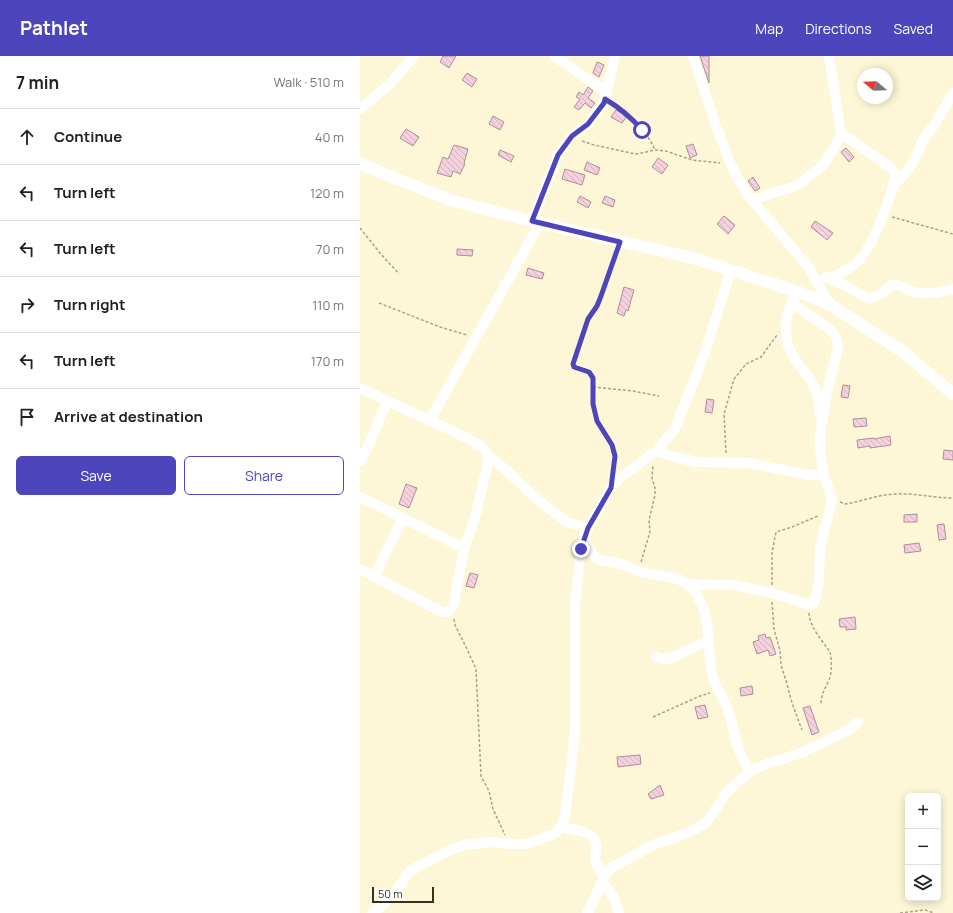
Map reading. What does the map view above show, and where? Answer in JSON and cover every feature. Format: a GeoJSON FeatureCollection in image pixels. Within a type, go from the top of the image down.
{"type":"FeatureCollection","features":[{"type":"Feature","properties":{"kind":"main road"},"geometry":{"type":"LineString","coordinates":[[360,163],[453,201],[620,242],[693,258],[731,270],[795,297],[829,304],[902,351],[953,394]]}},
{"type":"Feature","properties":{"kind":"street"},"geometry":{"type":"LineString","coordinates":[[360,109],[391,83],[414,56]]}},
{"type":"Feature","properties":{"kind":"street"},"geometry":{"type":"LineString","coordinates":[[554,56],[606,95]]}},
{"type":"Feature","properties":{"kind":"street"},"geometry":{"type":"LineString","coordinates":[[430,420],[476,338],[536,222],[558,155],[572,136],[588,124],[604,103],[615,56]]}},
{"type":"Feature","properties":{"kind":"street"},"geometry":{"type":"LineString","coordinates":[[693,56],[730,163],[748,195],[810,269],[829,304]]}},
{"type":"Feature","properties":{"kind":"street"},"geometry":{"type":"LineString","coordinates":[[752,200],[793,187],[813,174],[822,165],[842,132],[829,56]]}},
{"type":"Feature","properties":{"kind":"street"},"geometry":{"type":"LineString","coordinates":[[893,185],[903,176],[914,161],[924,138],[941,115],[953,92]]}},
{"type":"Feature","properties":{"kind":"street"},"geometry":{"type":"LineString","coordinates":[[829,278],[835,276],[858,261],[868,248],[877,230],[893,185],[895,174],[891,168],[842,132]]}},
{"type":"Feature","properties":{"kind":"street"},"geometry":{"type":"LineString","coordinates":[[372,913],[392,896],[410,870],[450,850],[464,845],[491,842],[527,844],[554,834],[561,827],[565,816],[573,752],[575,607],[579,565],[586,533],[611,488],[620,478],[655,452],[675,429],[706,350],[731,270]]}},
{"type":"Feature","properties":{"kind":"street"},"geometry":{"type":"LineString","coordinates":[[816,280],[825,277],[829,278],[869,299],[882,293],[892,285],[904,287],[911,291],[930,294],[953,290]]}},
{"type":"Feature","properties":{"kind":"street"},"geometry":{"type":"LineString","coordinates":[[687,584],[734,585],[772,593],[810,605],[815,601],[819,582],[820,550],[831,504],[820,449],[818,398],[814,385],[789,351],[786,322],[787,312],[795,297],[836,336],[838,342],[820,433]]}},
{"type":"Feature","properties":{"kind":"street"},"geometry":{"type":"LineString","coordinates":[[360,388],[387,402],[430,420],[482,447],[488,455],[539,501],[567,522],[586,533],[596,558],[602,561],[614,562],[641,572],[682,580],[691,587],[704,611],[709,640],[712,673],[731,718],[742,760],[751,771]]}},
{"type":"Feature","properties":{"kind":"street"},"geometry":{"type":"LineString","coordinates":[[360,462],[387,402]]}},
{"type":"Feature","properties":{"kind":"street"},"geometry":{"type":"LineString","coordinates":[[655,452],[697,462],[749,464],[809,475],[824,475]]}},
{"type":"Feature","properties":{"kind":"street"},"geometry":{"type":"LineString","coordinates":[[360,569],[440,611],[445,613],[449,611],[452,607],[454,599],[464,548],[475,518],[486,471],[488,455]]}},
{"type":"Feature","properties":{"kind":"street"},"geometry":{"type":"LineString","coordinates":[[360,497],[464,548]]}},
{"type":"Feature","properties":{"kind":"street"},"geometry":{"type":"LineString","coordinates":[[374,577],[403,518]]}},
{"type":"Feature","properties":{"kind":"street"},"geometry":{"type":"LineString","coordinates":[[656,657],[665,659],[672,658],[709,640]]}},
{"type":"Feature","properties":{"kind":"street"},"geometry":{"type":"LineString","coordinates":[[587,913],[603,878],[611,868],[647,848],[690,832],[706,823],[727,792],[751,771],[801,753],[849,730],[858,722]]}},
{"type":"Feature","properties":{"kind":"street"},"geometry":{"type":"LineString","coordinates":[[561,827],[582,832],[590,835],[594,839],[596,844],[596,862],[614,898],[619,913]]}},
{"type":"Feature","properties":{"kind":"path"},"geometry":{"type":"LineString","coordinates":[[606,95],[632,119],[651,141],[655,150]]}},
{"type":"Feature","properties":{"kind":"path"},"geometry":{"type":"LineString","coordinates":[[572,136],[594,145],[631,153],[637,154],[655,150],[666,151],[684,158],[699,161],[730,163]]}},
{"type":"Feature","properties":{"kind":"path"},"geometry":{"type":"LineString","coordinates":[[882,214],[953,234]]}},
{"type":"Feature","properties":{"kind":"path"},"geometry":{"type":"LineString","coordinates":[[360,228],[399,274]]}},
{"type":"Feature","properties":{"kind":"path"},"geometry":{"type":"LineString","coordinates":[[611,488],[615,456],[612,445],[597,421],[593,404],[593,378],[591,374],[574,367],[573,364],[588,319],[597,306],[620,242]]}},
{"type":"Feature","properties":{"kind":"path"},"geometry":{"type":"LineString","coordinates":[[379,303],[440,327],[476,338]]}},
{"type":"Feature","properties":{"kind":"path"},"geometry":{"type":"LineString","coordinates":[[726,463],[724,414],[734,379],[746,364],[761,357],[786,322]]}},
{"type":"Feature","properties":{"kind":"path"},"geometry":{"type":"LineString","coordinates":[[593,387],[633,391],[659,396]]}},
{"type":"Feature","properties":{"kind":"path"},"geometry":{"type":"LineString","coordinates":[[641,572],[641,564],[650,532],[649,520],[655,495],[652,472],[655,452]]}},
{"type":"Feature","properties":{"kind":"path"},"geometry":{"type":"LineString","coordinates":[[802,730],[792,704],[781,665],[780,651],[774,628],[772,553],[776,532],[792,527],[831,504],[846,504],[887,494],[953,498]]}},
{"type":"Feature","properties":{"kind":"path"},"geometry":{"type":"LineString","coordinates":[[810,605],[810,619],[813,627],[831,656],[831,675],[821,699],[821,704]]}},
{"type":"Feature","properties":{"kind":"path"},"geometry":{"type":"LineString","coordinates":[[452,607],[454,625],[476,669],[481,776],[489,791],[493,809],[509,844]]}},
{"type":"Feature","properties":{"kind":"path"},"geometry":{"type":"LineString","coordinates":[[653,717],[700,696],[718,690]]}},
{"type":"Feature","properties":{"kind":"path"},"geometry":{"type":"LineString","coordinates":[[900,913],[924,910],[934,913]]}},
{"type":"Feature","properties":{"kind":"building"},"geometry":{"type":"Polygon","coordinates":[[[443,56],[456,56],[449,68],[440,62],[443,56]]]}},
{"type":"Feature","properties":{"kind":"building"},"geometry":{"type":"Polygon","coordinates":[[[700,56],[709,56],[709,83],[700,56]]]}},
{"type":"Feature","properties":{"kind":"building"},"geometry":{"type":"Polygon","coordinates":[[[597,62],[604,65],[599,77],[593,73],[597,62]]]}},
{"type":"Feature","properties":{"kind":"building"},"geometry":{"type":"Polygon","coordinates":[[[467,73],[477,79],[472,87],[462,80],[467,73]]]}},
{"type":"Feature","properties":{"kind":"building"},"geometry":{"type":"Polygon","coordinates":[[[588,87],[593,91],[588,98],[595,103],[591,108],[585,103],[579,110],[574,107],[580,99],[576,97],[579,92],[583,95],[588,87]]]}},
{"type":"Feature","properties":{"kind":"building"},"geometry":{"type":"Polygon","coordinates":[[[616,110],[627,116],[622,123],[611,117],[616,110]]]}},
{"type":"Feature","properties":{"kind":"building"},"geometry":{"type":"Polygon","coordinates":[[[493,116],[504,122],[500,130],[489,124],[493,116]]]}},
{"type":"Feature","properties":{"kind":"building"},"geometry":{"type":"Polygon","coordinates":[[[406,129],[419,137],[413,146],[400,138],[406,129]]]}},
{"type":"Feature","properties":{"kind":"building"},"geometry":{"type":"Polygon","coordinates":[[[693,144],[697,155],[690,158],[686,146],[693,144]]]}},
{"type":"Feature","properties":{"kind":"building"},"geometry":{"type":"Polygon","coordinates":[[[454,145],[468,149],[465,164],[460,174],[453,171],[451,177],[437,173],[443,157],[448,159],[454,145]]]}},
{"type":"Feature","properties":{"kind":"building"},"geometry":{"type":"Polygon","coordinates":[[[846,148],[854,157],[849,162],[841,152],[846,148]]]}},
{"type":"Feature","properties":{"kind":"building"},"geometry":{"type":"Polygon","coordinates":[[[500,150],[514,156],[511,162],[498,155],[500,150]]]}},
{"type":"Feature","properties":{"kind":"building"},"geometry":{"type":"Polygon","coordinates":[[[658,158],[668,165],[662,174],[652,167],[658,158]]]}},
{"type":"Feature","properties":{"kind":"building"},"geometry":{"type":"Polygon","coordinates":[[[587,162],[600,168],[597,175],[584,170],[587,162]]]}},
{"type":"Feature","properties":{"kind":"building"},"geometry":{"type":"Polygon","coordinates":[[[565,169],[585,175],[582,185],[562,179],[565,169]]]}},
{"type":"Feature","properties":{"kind":"building"},"geometry":{"type":"Polygon","coordinates":[[[753,177],[760,188],[755,191],[748,181],[753,177]]]}},
{"type":"Feature","properties":{"kind":"building"},"geometry":{"type":"Polygon","coordinates":[[[580,196],[591,202],[588,208],[577,202],[580,196]]]}},
{"type":"Feature","properties":{"kind":"building"},"geometry":{"type":"Polygon","coordinates":[[[605,196],[615,200],[613,207],[602,203],[605,196]]]}},
{"type":"Feature","properties":{"kind":"building"},"geometry":{"type":"Polygon","coordinates":[[[724,216],[735,225],[728,234],[717,224],[724,216]]]}},
{"type":"Feature","properties":{"kind":"building"},"geometry":{"type":"Polygon","coordinates":[[[815,221],[833,233],[827,240],[811,227],[815,221]]]}},
{"type":"Feature","properties":{"kind":"building"},"geometry":{"type":"Polygon","coordinates":[[[457,249],[473,250],[472,256],[457,255],[457,249]]]}},
{"type":"Feature","properties":{"kind":"building"},"geometry":{"type":"Polygon","coordinates":[[[528,268],[544,273],[542,279],[526,275],[528,268]]]}},
{"type":"Feature","properties":{"kind":"building"},"geometry":{"type":"Polygon","coordinates":[[[624,287],[634,290],[628,311],[626,310],[624,316],[617,313],[624,287]]]}},
{"type":"Feature","properties":{"kind":"building"},"geometry":{"type":"Polygon","coordinates":[[[843,385],[850,386],[848,398],[841,397],[843,385]]]}},
{"type":"Feature","properties":{"kind":"building"},"geometry":{"type":"Polygon","coordinates":[[[707,399],[714,400],[712,413],[705,412],[707,399]]]}},
{"type":"Feature","properties":{"kind":"building"},"geometry":{"type":"Polygon","coordinates":[[[866,418],[867,426],[854,427],[853,419],[866,418]]]}},
{"type":"Feature","properties":{"kind":"building"},"geometry":{"type":"Polygon","coordinates":[[[890,436],[891,445],[858,448],[857,440],[890,436]]]}},
{"type":"Feature","properties":{"kind":"building"},"geometry":{"type":"Polygon","coordinates":[[[944,450],[953,451],[953,460],[943,459],[944,450]]]}},
{"type":"Feature","properties":{"kind":"building"},"geometry":{"type":"Polygon","coordinates":[[[406,484],[417,488],[409,508],[399,504],[406,484]]]}},
{"type":"Feature","properties":{"kind":"building"},"geometry":{"type":"Polygon","coordinates":[[[917,514],[917,522],[904,522],[904,515],[917,514]]]}},
{"type":"Feature","properties":{"kind":"building"},"geometry":{"type":"Polygon","coordinates":[[[944,524],[946,539],[939,540],[937,525],[944,524]]]}},
{"type":"Feature","properties":{"kind":"building"},"geometry":{"type":"Polygon","coordinates":[[[919,543],[921,551],[905,553],[904,545],[919,543]]]}},
{"type":"Feature","properties":{"kind":"building"},"geometry":{"type":"Polygon","coordinates":[[[470,573],[478,575],[474,588],[466,586],[470,573]]]}},
{"type":"Feature","properties":{"kind":"building"},"geometry":{"type":"Polygon","coordinates":[[[855,617],[856,629],[846,630],[846,627],[840,627],[839,619],[855,617]]]}},
{"type":"Feature","properties":{"kind":"building"},"geometry":{"type":"Polygon","coordinates":[[[765,634],[766,638],[770,637],[776,654],[770,656],[768,650],[757,654],[753,642],[759,640],[758,636],[765,634]]]}},
{"type":"Feature","properties":{"kind":"building"},"geometry":{"type":"Polygon","coordinates":[[[752,686],[753,694],[741,696],[740,688],[752,686]]]}},
{"type":"Feature","properties":{"kind":"building"},"geometry":{"type":"Polygon","coordinates":[[[705,705],[708,717],[698,719],[695,707],[705,705]]]}},
{"type":"Feature","properties":{"kind":"building"},"geometry":{"type":"Polygon","coordinates":[[[810,706],[819,732],[812,735],[803,708],[810,706]]]}},
{"type":"Feature","properties":{"kind":"building"},"geometry":{"type":"Polygon","coordinates":[[[640,755],[641,764],[618,767],[617,757],[640,755]]]}},
{"type":"Feature","properties":{"kind":"building"},"geometry":{"type":"Polygon","coordinates":[[[660,785],[664,795],[651,799],[648,794],[660,785]]]}},
{"type":"Feature","properties":{"kind":"route"},"geometry":{"type":"LineString","coordinates":[[581,549],[588,528],[611,488],[615,456],[612,445],[597,421],[593,404],[593,378],[589,372],[574,367],[573,364],[588,319],[597,306],[620,242],[532,221],[558,155],[572,136],[582,130],[594,117],[604,103],[605,99],[622,109],[642,130]]}}]}
